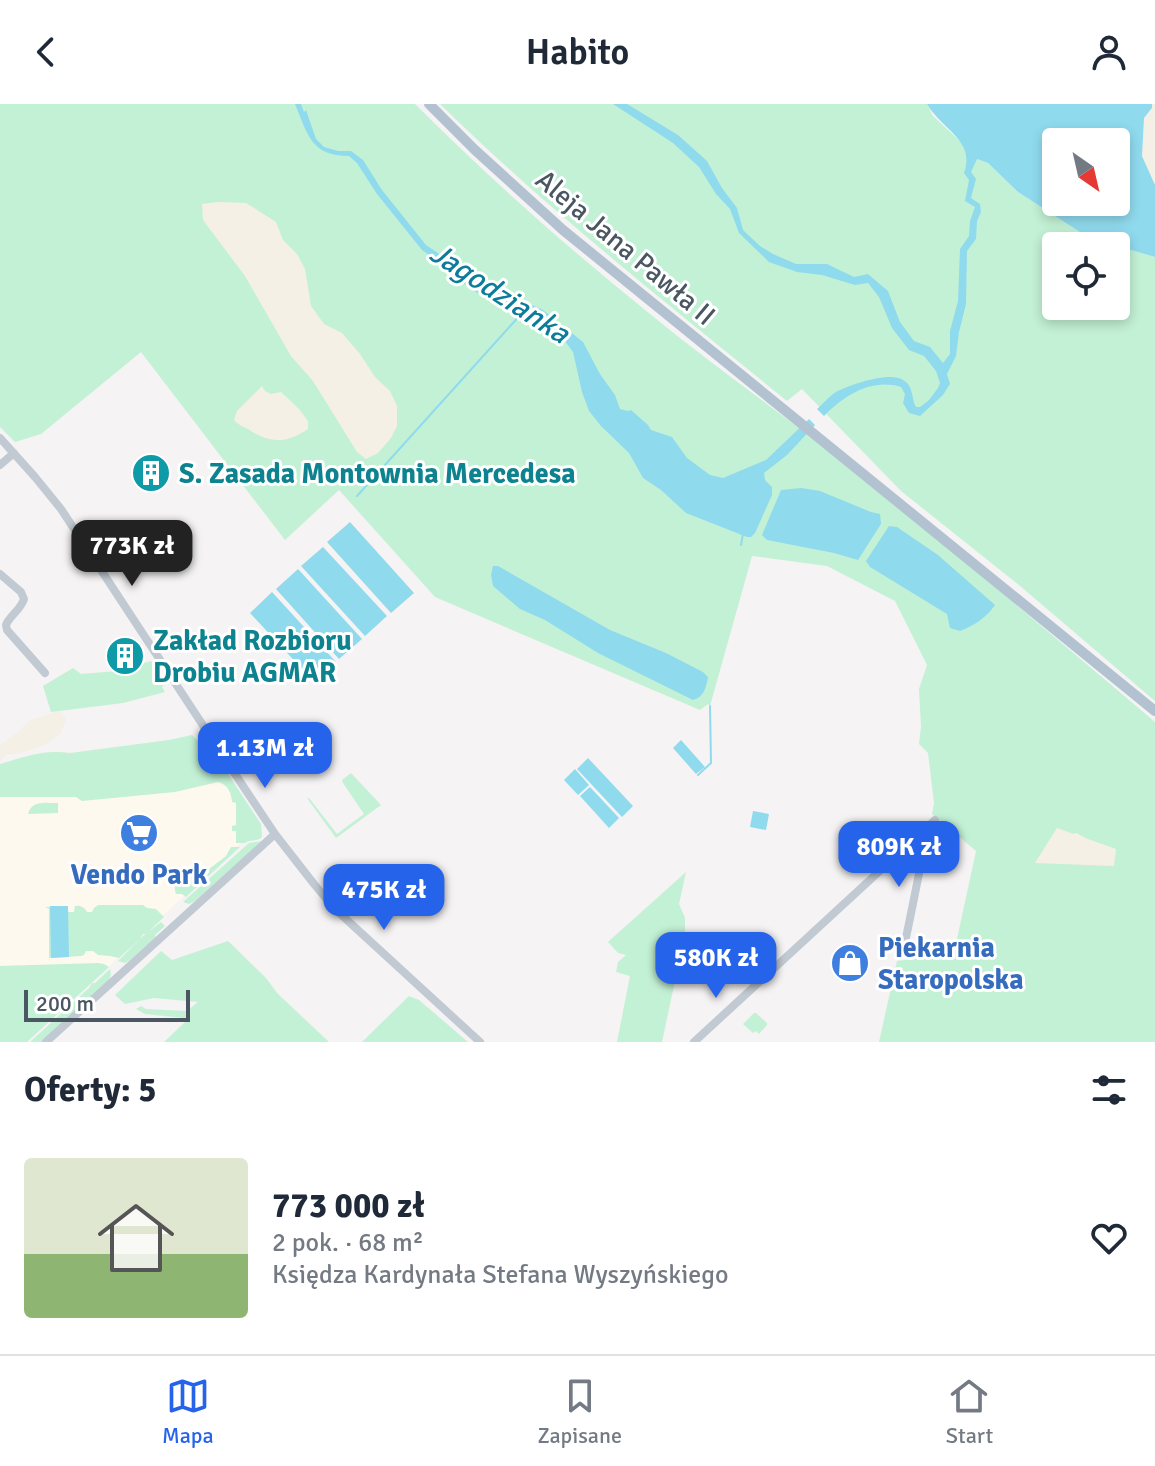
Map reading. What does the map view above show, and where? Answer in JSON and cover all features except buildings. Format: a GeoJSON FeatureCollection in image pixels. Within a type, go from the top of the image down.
{"type":"FeatureCollection","features":[{"type":"Feature","properties":{"kind":"main road","name":"Aleja Jana Pawła II"},"geometry":{"type":"LineString","coordinates":[[429,104],[563,230],[1155,711]]}},
{"type":"Feature","properties":{"kind":"street"},"geometry":{"type":"LineString","coordinates":[[0,438],[61,509],[275,834],[335,909],[480,1042]]}},
{"type":"Feature","properties":{"kind":"street"},"geometry":{"type":"LineString","coordinates":[[0,465],[14,453]]}},
{"type":"Feature","properties":{"kind":"street"},"geometry":{"type":"LineString","coordinates":[[0,574],[21,592],[24,599],[22,607],[8,619],[7,630],[45,673]]}},
{"type":"Feature","properties":{"kind":"street"},"geometry":{"type":"LineString","coordinates":[[694,1042],[935,820]]}},
{"type":"Feature","properties":{"kind":"street"},"geometry":{"type":"LineString","coordinates":[[906,938],[926,839],[920,833]]}},
{"type":"Feature","properties":{"kind":"street"},"geometry":{"type":"LineString","coordinates":[[46,1042],[275,834]]}},
{"type":"Feature","properties":{"kind":"shaded area"},"geometry":{"type":"Polygon","coordinates":[[[222,778],[230,783],[247,837],[108,967],[102,964],[0,968],[0,797],[77,797],[222,778]]]}},
{"type":"Feature","properties":{"kind":"green space"},"geometry":{"type":"Polygon","coordinates":[[[0,104],[415,104],[500,186],[619,289],[865,481],[1155,722],[1155,1042],[879,1042],[897,961],[954,953],[976,851],[932,814],[934,803],[928,753],[919,744],[919,689],[927,665],[895,601],[827,566],[752,556],[710,706],[708,704],[700,710],[435,597],[339,490],[285,540],[141,352],[41,434],[15,442],[0,427],[0,104]],[[1076,833],[1048,845],[1036,862],[1114,865],[1089,840],[1076,833]]]}},
{"type":"Feature","properties":{"kind":"green space"},"geometry":{"type":"Polygon","coordinates":[[[440,104],[927,104],[933,116],[977,159],[988,163],[1018,192],[1042,208],[1042,216],[1055,216],[1080,232],[1042,232],[1042,320],[1130,320],[1130,250],[1155,257],[1155,701],[1019,585],[901,491],[802,389],[787,401],[567,220],[440,104]]]}},
{"type":"Feature","properties":{"kind":"green space"},"geometry":{"type":"Polygon","coordinates":[[[151,661],[167,683],[162,687],[165,692],[123,703],[51,712],[43,686],[73,668],[81,674],[117,671],[151,661]]]}},
{"type":"Feature","properties":{"kind":"green space"},"geometry":{"type":"Polygon","coordinates":[[[192,735],[199,742],[205,739],[261,824],[260,839],[236,843],[236,831],[232,831],[232,826],[236,825],[236,803],[232,802],[227,787],[218,782],[175,792],[82,801],[76,797],[0,797],[0,764],[43,753],[70,753],[192,735]]]}},
{"type":"Feature","properties":{"kind":"green space"},"geometry":{"type":"Polygon","coordinates":[[[351,773],[381,805],[336,838],[307,798],[337,834],[364,814],[342,780],[351,773]]]}},
{"type":"Feature","properties":{"kind":"green space"},"geometry":{"type":"Polygon","coordinates":[[[58,803],[58,813],[28,814],[36,804],[58,803]]]}},
{"type":"Feature","properties":{"kind":"green space"},"geometry":{"type":"Polygon","coordinates":[[[262,841],[195,901],[189,904],[183,902],[249,843],[262,841]]]}},
{"type":"Feature","properties":{"kind":"green space"},"geometry":{"type":"Polygon","coordinates":[[[231,847],[240,847],[186,897],[176,894],[175,883],[179,874],[186,870],[187,874],[209,873],[209,869],[226,856],[231,847]]]}},
{"type":"Feature","properties":{"kind":"green space"},"geometry":{"type":"Polygon","coordinates":[[[686,872],[679,904],[685,918],[685,934],[662,1042],[617,1042],[630,976],[616,972],[618,962],[626,955],[618,953],[608,942],[686,872]]]}},
{"type":"Feature","properties":{"kind":"green space"},"geometry":{"type":"Polygon","coordinates":[[[98,905],[143,905],[156,909],[164,917],[119,958],[86,951],[81,956],[49,958],[49,909],[45,907],[68,906],[68,912],[74,912],[75,906],[79,906],[92,912],[98,905]]]}},
{"type":"Feature","properties":{"kind":"green space"},"geometry":{"type":"Polygon","coordinates":[[[161,922],[165,926],[156,937],[130,960],[125,963],[118,961],[142,937],[161,922]]]}},
{"type":"Feature","properties":{"kind":"green space"},"geometry":{"type":"Polygon","coordinates":[[[228,941],[329,1042],[164,1042],[185,1022],[184,1018],[145,1014],[136,1009],[141,1006],[146,1009],[187,1011],[198,1002],[154,998],[125,1004],[115,995],[161,951],[172,960],[228,941]]]}},
{"type":"Feature","properties":{"kind":"green space"},"geometry":{"type":"Polygon","coordinates":[[[98,963],[109,967],[27,1042],[0,1042],[0,966],[98,963]]]}},
{"type":"Feature","properties":{"kind":"green space"},"geometry":{"type":"Polygon","coordinates":[[[110,969],[109,980],[50,1034],[41,1042],[30,1042],[92,983],[110,969]]]}},
{"type":"Feature","properties":{"kind":"green space"},"geometry":{"type":"Polygon","coordinates":[[[409,996],[419,1000],[468,1042],[362,1042],[409,996]]]}},
{"type":"Feature","properties":{"kind":"green space"},"geometry":{"type":"Polygon","coordinates":[[[754,1013],[767,1023],[759,1034],[743,1024],[754,1013]]]}},
{"type":"Feature","properties":{"kind":"sand"},"geometry":{"type":"Polygon","coordinates":[[[1155,104],[1155,185],[1142,156],[1144,118],[1155,104]]]}},
{"type":"Feature","properties":{"kind":"sand"},"geometry":{"type":"Polygon","coordinates":[[[246,203],[276,222],[283,240],[297,254],[305,269],[311,306],[324,324],[342,333],[375,377],[390,391],[397,406],[397,426],[378,453],[366,459],[357,452],[313,381],[291,356],[245,276],[203,220],[202,204],[246,203]]]}},
{"type":"Feature","properties":{"kind":"sand"},"geometry":{"type":"Polygon","coordinates":[[[262,386],[271,394],[281,392],[308,421],[308,429],[293,437],[273,440],[236,422],[237,411],[262,386]]]}},
{"type":"Feature","properties":{"kind":"sand"},"geometry":{"type":"Polygon","coordinates":[[[59,711],[66,719],[61,733],[45,745],[6,755],[0,761],[0,745],[30,720],[59,711]]]}},
{"type":"Feature","properties":{"kind":"sand"},"geometry":{"type":"Polygon","coordinates":[[[1057,828],[1116,849],[1114,866],[1035,863],[1057,828]]]}},
{"type":"Feature","properties":{"kind":"water","name":"Jagodzianka"},"geometry":{"type":"Polygon","coordinates":[[[295,104],[301,104],[304,112],[306,110],[316,139],[324,147],[351,151],[363,160],[382,190],[426,245],[481,282],[543,310],[583,342],[620,409],[631,410],[651,430],[672,437],[687,458],[710,475],[723,478],[766,460],[809,419],[815,425],[787,455],[764,473],[765,480],[772,487],[772,495],[755,533],[747,537],[686,513],[643,478],[629,453],[589,411],[573,352],[561,332],[538,315],[521,314],[519,308],[482,292],[482,296],[422,250],[377,194],[357,163],[349,156],[326,152],[313,142],[295,104]]]}},
{"type":"Feature","properties":{"kind":"water"},"geometry":{"type":"Polygon","coordinates":[[[613,104],[627,104],[678,135],[707,161],[737,208],[743,230],[760,246],[796,264],[827,264],[854,277],[868,274],[888,291],[900,322],[914,341],[930,347],[943,363],[950,354],[950,331],[958,301],[960,249],[969,236],[975,207],[965,201],[969,180],[964,173],[965,152],[961,143],[927,104],[1152,104],[1144,118],[1142,156],[1155,185],[1155,257],[1130,250],[1130,232],[1080,232],[1055,216],[1130,216],[1130,128],[1042,128],[1042,208],[1018,192],[988,163],[977,159],[971,172],[976,179],[971,198],[980,204],[981,212],[976,239],[967,251],[966,304],[956,356],[947,374],[950,384],[943,395],[920,416],[909,413],[903,403],[905,394],[901,387],[879,385],[859,391],[824,416],[817,409],[836,392],[889,377],[907,383],[916,407],[920,407],[938,388],[940,383],[936,371],[924,356],[909,350],[892,328],[879,297],[868,283],[855,285],[822,275],[797,272],[769,262],[739,233],[730,209],[699,167],[673,143],[613,104]]]}},
{"type":"Feature","properties":{"kind":"water"},"geometry":{"type":"Polygon","coordinates":[[[801,488],[820,491],[880,514],[881,524],[858,560],[767,540],[762,535],[781,490],[801,488]]]}},
{"type":"Feature","properties":{"kind":"water"},"geometry":{"type":"Polygon","coordinates":[[[350,522],[414,593],[391,613],[327,542],[350,522]]]}},
{"type":"Feature","properties":{"kind":"water"},"geometry":{"type":"Polygon","coordinates":[[[889,526],[897,527],[938,555],[995,605],[992,610],[965,629],[950,628],[947,614],[870,567],[866,561],[889,526]]]}},
{"type":"Feature","properties":{"kind":"water"},"geometry":{"type":"Polygon","coordinates":[[[323,547],[387,616],[365,636],[301,566],[323,547]]]}},
{"type":"Feature","properties":{"kind":"water"},"geometry":{"type":"Polygon","coordinates":[[[493,566],[610,630],[703,672],[708,677],[704,692],[693,700],[598,653],[545,620],[520,609],[493,586],[493,566]]]}},
{"type":"Feature","properties":{"kind":"water"},"geometry":{"type":"Polygon","coordinates":[[[298,569],[362,639],[339,659],[276,589],[298,569]]]}},
{"type":"Feature","properties":{"kind":"water"},"geometry":{"type":"Polygon","coordinates":[[[272,592],[336,662],[314,682],[250,613],[272,592]]]}},
{"type":"Feature","properties":{"kind":"water"},"geometry":{"type":"Polygon","coordinates":[[[681,740],[705,767],[696,774],[673,748],[681,740]]]}},
{"type":"Feature","properties":{"kind":"water"},"geometry":{"type":"Polygon","coordinates":[[[588,758],[633,806],[622,817],[577,769],[588,758]]]}},
{"type":"Feature","properties":{"kind":"water"},"geometry":{"type":"Polygon","coordinates":[[[575,769],[589,785],[578,795],[564,780],[575,769]]]}},
{"type":"Feature","properties":{"kind":"water"},"geometry":{"type":"Polygon","coordinates":[[[590,787],[619,818],[609,828],[580,796],[590,787]]]}},
{"type":"Feature","properties":{"kind":"water"},"geometry":{"type":"Polygon","coordinates":[[[753,811],[769,814],[766,830],[750,827],[753,811]]]}},
{"type":"Feature","properties":{"kind":"water"},"geometry":{"type":"Polygon","coordinates":[[[50,906],[68,906],[69,957],[51,958],[50,906]]]}},
{"type":"Feature","properties":{"kind":"waterway","name":"Jagodzianka"},"geometry":{"type":"LineString","coordinates":[[357,496],[522,313]]}},
{"type":"Feature","properties":{"kind":"waterway"},"geometry":{"type":"LineString","coordinates":[[741,545],[743,534]]}},
{"type":"Feature","properties":{"kind":"waterway"},"geometry":{"type":"LineString","coordinates":[[698,775],[711,763],[710,706]]}},
{"type":"Feature","properties":{"kind":"place","name":"S. Zasada Montownia Mercedesa"},"geometry":{"type":"Point","coordinates":[151,473]}},
{"type":"Feature","properties":{"kind":"place","name":"Zakład Rozbioru Drobiu AGMAR"},"geometry":{"type":"Point","coordinates":[125,656]}},
{"type":"Feature","properties":{"kind":"place","name":"Vendo Park"},"geometry":{"type":"Point","coordinates":[139,833]}},
{"type":"Feature","properties":{"kind":"place","name":"Piekarnia Staropolska"},"geometry":{"type":"Point","coordinates":[850,963]}}]}
